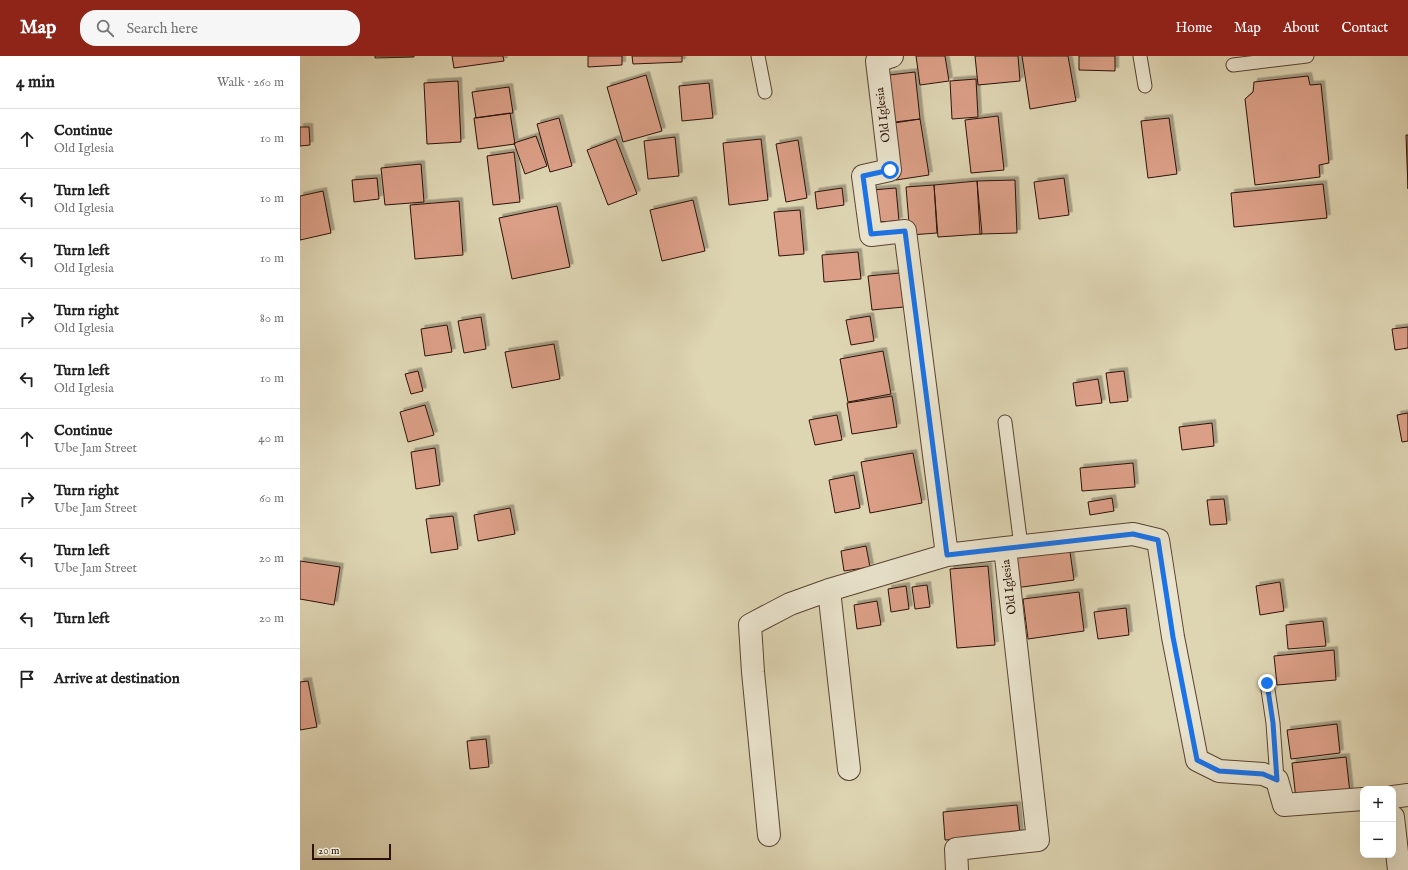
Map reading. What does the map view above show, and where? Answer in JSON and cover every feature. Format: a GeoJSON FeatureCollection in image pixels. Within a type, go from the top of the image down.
{"type":"FeatureCollection","features":[{"type":"Feature","properties":{"kind":"street","name":"Old Iglesia"},"geometry":{"type":"LineString","coordinates":[[892,56],[877,61],[890,170],[863,176],[871,234],[905,231],[947,555],[1013,547],[1038,840],[956,849],[957,870]]}},
{"type":"Feature","properties":{"kind":"street"},"geometry":{"type":"LineString","coordinates":[[1013,547],[1133,534],[1158,540],[1173,637],[1197,760],[1219,771],[1263,774],[1277,780],[1284,805],[1360,799]]}},
{"type":"Feature","properties":{"kind":"street"},"geometry":{"type":"LineString","coordinates":[[769,835],[753,672],[750,625],[790,604],[830,590],[947,555]]}},
{"type":"Feature","properties":{"kind":"street"},"geometry":{"type":"LineString","coordinates":[[830,590],[849,769]]}},
{"type":"Feature","properties":{"kind":"street"},"geometry":{"type":"LineString","coordinates":[[1396,797],[1408,795]]}},
{"type":"Feature","properties":{"kind":"street"},"geometry":{"type":"LineString","coordinates":[[1394,822],[1399,870]]}},
{"type":"Feature","properties":{"kind":"lane"},"geometry":{"type":"LineString","coordinates":[[758,56],[765,92]]}},
{"type":"Feature","properties":{"kind":"lane"},"geometry":{"type":"LineString","coordinates":[[1140,56],[1145,86]]}},
{"type":"Feature","properties":{"kind":"lane"},"geometry":{"type":"LineString","coordinates":[[1233,65],[1308,56]]}},
{"type":"Feature","properties":{"kind":"lane"},"geometry":{"type":"LineString","coordinates":[[1005,422],[1013,547]]}},
{"type":"Feature","properties":{"kind":"lane"},"geometry":{"type":"LineString","coordinates":[[1267,683],[1273,723],[1277,780]]}},
{"type":"Feature","properties":{"kind":"building"},"geometry":{"type":"Polygon","coordinates":[[[375,56],[414,56],[414,57],[375,58],[375,56]]]}},
{"type":"Feature","properties":{"kind":"building"},"geometry":{"type":"Polygon","coordinates":[[[452,56],[503,56],[504,61],[454,68],[452,56]]]}},
{"type":"Feature","properties":{"kind":"building"},"geometry":{"type":"Polygon","coordinates":[[[588,56],[622,56],[622,65],[588,67],[588,56]]]}},
{"type":"Feature","properties":{"kind":"building"},"geometry":{"type":"Polygon","coordinates":[[[632,56],[682,56],[682,62],[633,64],[632,56]]]}},
{"type":"Feature","properties":{"kind":"building"},"geometry":{"type":"Polygon","coordinates":[[[916,56],[945,56],[949,81],[920,85],[916,56]]]}},
{"type":"Feature","properties":{"kind":"building"},"geometry":{"type":"Polygon","coordinates":[[[975,56],[1018,56],[1020,81],[978,85],[975,56]]]}},
{"type":"Feature","properties":{"kind":"building"},"geometry":{"type":"Polygon","coordinates":[[[1022,56],[1068,56],[1076,101],[1030,109],[1022,56]]]}},
{"type":"Feature","properties":{"kind":"building"},"geometry":{"type":"Polygon","coordinates":[[[1079,56],[1115,56],[1115,71],[1079,70],[1079,56]]]}},
{"type":"Feature","properties":{"kind":"building"},"geometry":{"type":"Polygon","coordinates":[[[915,72],[920,119],[886,123],[881,76],[915,72]]]}},
{"type":"Feature","properties":{"kind":"building"},"geometry":{"type":"Polygon","coordinates":[[[646,75],[662,131],[623,142],[607,87],[646,75]]]}},
{"type":"Feature","properties":{"kind":"building"},"geometry":{"type":"Polygon","coordinates":[[[1308,76],[1310,85],[1321,84],[1329,163],[1319,165],[1320,177],[1255,185],[1245,99],[1253,92],[1254,82],[1308,76]]]}},
{"type":"Feature","properties":{"kind":"building"},"geometry":{"type":"Polygon","coordinates":[[[976,79],[978,117],[952,119],[950,81],[976,79]]]}},
{"type":"Feature","properties":{"kind":"building"},"geometry":{"type":"Polygon","coordinates":[[[458,81],[461,142],[427,144],[424,83],[458,81]]]}},
{"type":"Feature","properties":{"kind":"building"},"geometry":{"type":"Polygon","coordinates":[[[709,83],[713,118],[682,121],[679,86],[709,83]]]}},
{"type":"Feature","properties":{"kind":"building"},"geometry":{"type":"Polygon","coordinates":[[[509,87],[513,113],[476,118],[472,92],[509,87]]]}},
{"type":"Feature","properties":{"kind":"building"},"geometry":{"type":"Polygon","coordinates":[[[510,113],[515,144],[478,149],[474,118],[510,113]]]}},
{"type":"Feature","properties":{"kind":"building"},"geometry":{"type":"Polygon","coordinates":[[[998,116],[1004,170],[971,173],[965,120],[998,116]]]}},
{"type":"Feature","properties":{"kind":"building"},"geometry":{"type":"Polygon","coordinates":[[[559,118],[572,166],[550,172],[537,124],[559,118]]]}},
{"type":"Feature","properties":{"kind":"building"},"geometry":{"type":"Polygon","coordinates":[[[1169,118],[1177,174],[1148,178],[1141,121],[1169,118]]]}},
{"type":"Feature","properties":{"kind":"building"},"geometry":{"type":"Polygon","coordinates":[[[920,119],[929,175],[896,180],[888,124],[920,119]]]}},
{"type":"Feature","properties":{"kind":"building"},"geometry":{"type":"Polygon","coordinates":[[[300,127],[309,127],[310,145],[300,146],[300,127]]]}},
{"type":"Feature","properties":{"kind":"building"},"geometry":{"type":"Polygon","coordinates":[[[1406,135],[1408,135],[1408,189],[1406,135]]]}},
{"type":"Feature","properties":{"kind":"building"},"geometry":{"type":"Polygon","coordinates":[[[536,136],[547,166],[525,174],[514,143],[536,136]]]}},
{"type":"Feature","properties":{"kind":"building"},"geometry":{"type":"Polygon","coordinates":[[[675,137],[679,176],[648,179],[644,141],[675,137]]]}},
{"type":"Feature","properties":{"kind":"building"},"geometry":{"type":"Polygon","coordinates":[[[616,139],[637,194],[608,205],[587,150],[616,139]]]}},
{"type":"Feature","properties":{"kind":"building"},"geometry":{"type":"Polygon","coordinates":[[[761,139],[768,200],[729,205],[723,143],[761,139]]]}},
{"type":"Feature","properties":{"kind":"building"},"geometry":{"type":"Polygon","coordinates":[[[798,140],[807,198],[786,202],[776,144],[798,140]]]}},
{"type":"Feature","properties":{"kind":"building"},"geometry":{"type":"Polygon","coordinates":[[[514,152],[520,202],[493,205],[487,156],[514,152]]]}},
{"type":"Feature","properties":{"kind":"building"},"geometry":{"type":"Polygon","coordinates":[[[421,164],[424,202],[385,205],[381,168],[421,164]]]}},
{"type":"Feature","properties":{"kind":"building"},"geometry":{"type":"Polygon","coordinates":[[[377,178],[379,199],[354,202],[352,180],[377,178]]]}},
{"type":"Feature","properties":{"kind":"building"},"geometry":{"type":"Polygon","coordinates":[[[1064,178],[1069,215],[1039,219],[1034,182],[1064,178]]]}},
{"type":"Feature","properties":{"kind":"building"},"geometry":{"type":"Polygon","coordinates":[[[1015,180],[1017,233],[980,234],[977,181],[1015,180]]]}},
{"type":"Feature","properties":{"kind":"building"},"geometry":{"type":"Polygon","coordinates":[[[977,181],[982,234],[938,237],[934,185],[977,181]]]}},
{"type":"Feature","properties":{"kind":"building"},"geometry":{"type":"Polygon","coordinates":[[[1323,184],[1327,218],[1234,227],[1231,193],[1323,184]]]}},
{"type":"Feature","properties":{"kind":"building"},"geometry":{"type":"Polygon","coordinates":[[[934,185],[937,233],[910,235],[906,187],[934,185]]]}},
{"type":"Feature","properties":{"kind":"building"},"geometry":{"type":"Polygon","coordinates":[[[842,188],[844,205],[817,209],[815,192],[842,188]]]}},
{"type":"Feature","properties":{"kind":"building"},"geometry":{"type":"Polygon","coordinates":[[[896,188],[899,221],[874,222],[872,190],[896,188]]]}},
{"type":"Feature","properties":{"kind":"building"},"geometry":{"type":"Polygon","coordinates":[[[323,191],[331,233],[300,240],[300,196],[323,191]]]}},
{"type":"Feature","properties":{"kind":"building"},"geometry":{"type":"Polygon","coordinates":[[[693,200],[705,251],[662,261],[650,210],[693,200]]]}},
{"type":"Feature","properties":{"kind":"building"},"geometry":{"type":"Polygon","coordinates":[[[459,201],[463,255],[415,259],[410,205],[459,201]]]}},
{"type":"Feature","properties":{"kind":"building"},"geometry":{"type":"Polygon","coordinates":[[[557,206],[570,267],[512,279],[499,218],[557,206]]]}},
{"type":"Feature","properties":{"kind":"building"},"geometry":{"type":"Polygon","coordinates":[[[800,210],[804,254],[779,256],[774,212],[800,210]]]}},
{"type":"Feature","properties":{"kind":"building"},"geometry":{"type":"Polygon","coordinates":[[[858,252],[861,279],[824,282],[822,255],[858,252]]]}},
{"type":"Feature","properties":{"kind":"building"},"geometry":{"type":"Polygon","coordinates":[[[900,273],[904,307],[872,310],[868,276],[900,273]]]}},
{"type":"Feature","properties":{"kind":"building"},"geometry":{"type":"Polygon","coordinates":[[[870,316],[874,341],[851,345],[846,320],[870,316]]]}},
{"type":"Feature","properties":{"kind":"building"},"geometry":{"type":"Polygon","coordinates":[[[481,317],[486,349],[464,353],[458,321],[481,317]]]}},
{"type":"Feature","properties":{"kind":"building"},"geometry":{"type":"Polygon","coordinates":[[[447,325],[452,352],[425,356],[421,329],[447,325]]]}},
{"type":"Feature","properties":{"kind":"building"},"geometry":{"type":"Polygon","coordinates":[[[1408,327],[1408,348],[1395,350],[1392,329],[1408,327]]]}},
{"type":"Feature","properties":{"kind":"building"},"geometry":{"type":"Polygon","coordinates":[[[554,344],[560,379],[512,388],[505,352],[554,344]]]}},
{"type":"Feature","properties":{"kind":"building"},"geometry":{"type":"Polygon","coordinates":[[[883,351],[891,394],[848,402],[840,359],[883,351]]]}},
{"type":"Feature","properties":{"kind":"building"},"geometry":{"type":"Polygon","coordinates":[[[418,371],[423,391],[411,394],[405,374],[418,371]]]}},
{"type":"Feature","properties":{"kind":"building"},"geometry":{"type":"Polygon","coordinates":[[[1124,371],[1128,401],[1110,403],[1106,373],[1124,371]]]}},
{"type":"Feature","properties":{"kind":"building"},"geometry":{"type":"Polygon","coordinates":[[[1098,379],[1102,403],[1076,406],[1073,383],[1098,379]]]}},
{"type":"Feature","properties":{"kind":"building"},"geometry":{"type":"Polygon","coordinates":[[[892,396],[897,427],[852,434],[847,403],[892,396]]]}},
{"type":"Feature","properties":{"kind":"building"},"geometry":{"type":"Polygon","coordinates":[[[425,405],[434,435],[408,442],[400,412],[425,405]]]}},
{"type":"Feature","properties":{"kind":"building"},"geometry":{"type":"Polygon","coordinates":[[[1408,413],[1408,441],[1402,442],[1397,415],[1408,413]]]}},
{"type":"Feature","properties":{"kind":"building"},"geometry":{"type":"Polygon","coordinates":[[[837,415],[842,440],[815,445],[809,420],[837,415]]]}},
{"type":"Feature","properties":{"kind":"building"},"geometry":{"type":"Polygon","coordinates":[[[1212,423],[1214,446],[1182,450],[1179,427],[1212,423]]]}},
{"type":"Feature","properties":{"kind":"building"},"geometry":{"type":"Polygon","coordinates":[[[435,448],[440,485],[416,489],[411,452],[435,448]]]}},
{"type":"Feature","properties":{"kind":"building"},"geometry":{"type":"Polygon","coordinates":[[[913,453],[922,503],[870,513],[861,462],[913,453]]]}},
{"type":"Feature","properties":{"kind":"building"},"geometry":{"type":"Polygon","coordinates":[[[1133,463],[1135,487],[1082,491],[1080,468],[1133,463]]]}},
{"type":"Feature","properties":{"kind":"building"},"geometry":{"type":"Polygon","coordinates":[[[854,475],[860,508],[835,513],[829,480],[854,475]]]}},
{"type":"Feature","properties":{"kind":"building"},"geometry":{"type":"Polygon","coordinates":[[[1112,498],[1114,511],[1090,515],[1088,502],[1112,498]]]}},
{"type":"Feature","properties":{"kind":"building"},"geometry":{"type":"Polygon","coordinates":[[[1224,499],[1227,524],[1210,525],[1207,500],[1224,499]]]}},
{"type":"Feature","properties":{"kind":"building"},"geometry":{"type":"Polygon","coordinates":[[[510,508],[515,534],[478,541],[474,515],[510,508]]]}},
{"type":"Feature","properties":{"kind":"building"},"geometry":{"type":"Polygon","coordinates":[[[453,516],[458,549],[431,553],[426,519],[453,516]]]}},
{"type":"Feature","properties":{"kind":"building"},"geometry":{"type":"Polygon","coordinates":[[[1069,545],[1074,580],[1015,588],[1010,553],[1069,545]]]}},
{"type":"Feature","properties":{"kind":"building"},"geometry":{"type":"Polygon","coordinates":[[[866,546],[870,567],[844,571],[841,551],[866,546]]]}},
{"type":"Feature","properties":{"kind":"building"},"geometry":{"type":"Polygon","coordinates":[[[300,561],[340,567],[334,605],[300,599],[300,561]]]}},
{"type":"Feature","properties":{"kind":"building"},"geometry":{"type":"Polygon","coordinates":[[[988,566],[995,645],[957,648],[950,569],[988,566]]]}},
{"type":"Feature","properties":{"kind":"building"},"geometry":{"type":"Polygon","coordinates":[[[1280,582],[1284,611],[1260,615],[1256,586],[1280,582]]]}},
{"type":"Feature","properties":{"kind":"building"},"geometry":{"type":"Polygon","coordinates":[[[927,585],[930,607],[915,609],[912,587],[927,585]]]}},
{"type":"Feature","properties":{"kind":"building"},"geometry":{"type":"Polygon","coordinates":[[[906,586],[909,609],[891,612],[888,589],[906,586]]]}},
{"type":"Feature","properties":{"kind":"building"},"geometry":{"type":"Polygon","coordinates":[[[1079,592],[1084,631],[1028,639],[1023,599],[1079,592]]]}},
{"type":"Feature","properties":{"kind":"building"},"geometry":{"type":"Polygon","coordinates":[[[877,601],[881,625],[857,629],[854,605],[877,601]]]}},
{"type":"Feature","properties":{"kind":"building"},"geometry":{"type":"Polygon","coordinates":[[[1126,608],[1129,635],[1098,639],[1094,612],[1126,608]]]}},
{"type":"Feature","properties":{"kind":"building"},"geometry":{"type":"Polygon","coordinates":[[[1323,621],[1326,646],[1288,649],[1286,625],[1323,621]]]}},
{"type":"Feature","properties":{"kind":"building"},"geometry":{"type":"Polygon","coordinates":[[[1334,650],[1336,680],[1277,685],[1274,656],[1334,650]]]}},
{"type":"Feature","properties":{"kind":"building"},"geometry":{"type":"Polygon","coordinates":[[[308,681],[317,727],[300,730],[300,682],[308,681]]]}},
{"type":"Feature","properties":{"kind":"building"},"geometry":{"type":"Polygon","coordinates":[[[1337,724],[1340,753],[1291,759],[1287,730],[1337,724]]]}},
{"type":"Feature","properties":{"kind":"building"},"geometry":{"type":"Polygon","coordinates":[[[486,739],[489,767],[470,769],[467,741],[486,739]]]}},
{"type":"Feature","properties":{"kind":"building"},"geometry":{"type":"Polygon","coordinates":[[[1346,757],[1350,793],[1296,799],[1292,763],[1346,757]]]}},
{"type":"Feature","properties":{"kind":"building"},"geometry":{"type":"Polygon","coordinates":[[[1017,805],[1020,834],[945,840],[943,812],[1017,805]]]}},
{"type":"Feature","properties":{"kind":"route"},"geometry":{"type":"LineString","coordinates":[[890,170],[863,176],[871,234],[905,231],[947,555],[1133,534],[1158,540],[1173,637],[1197,760],[1219,771],[1263,774],[1277,780],[1273,723],[1267,683]]}}]}
